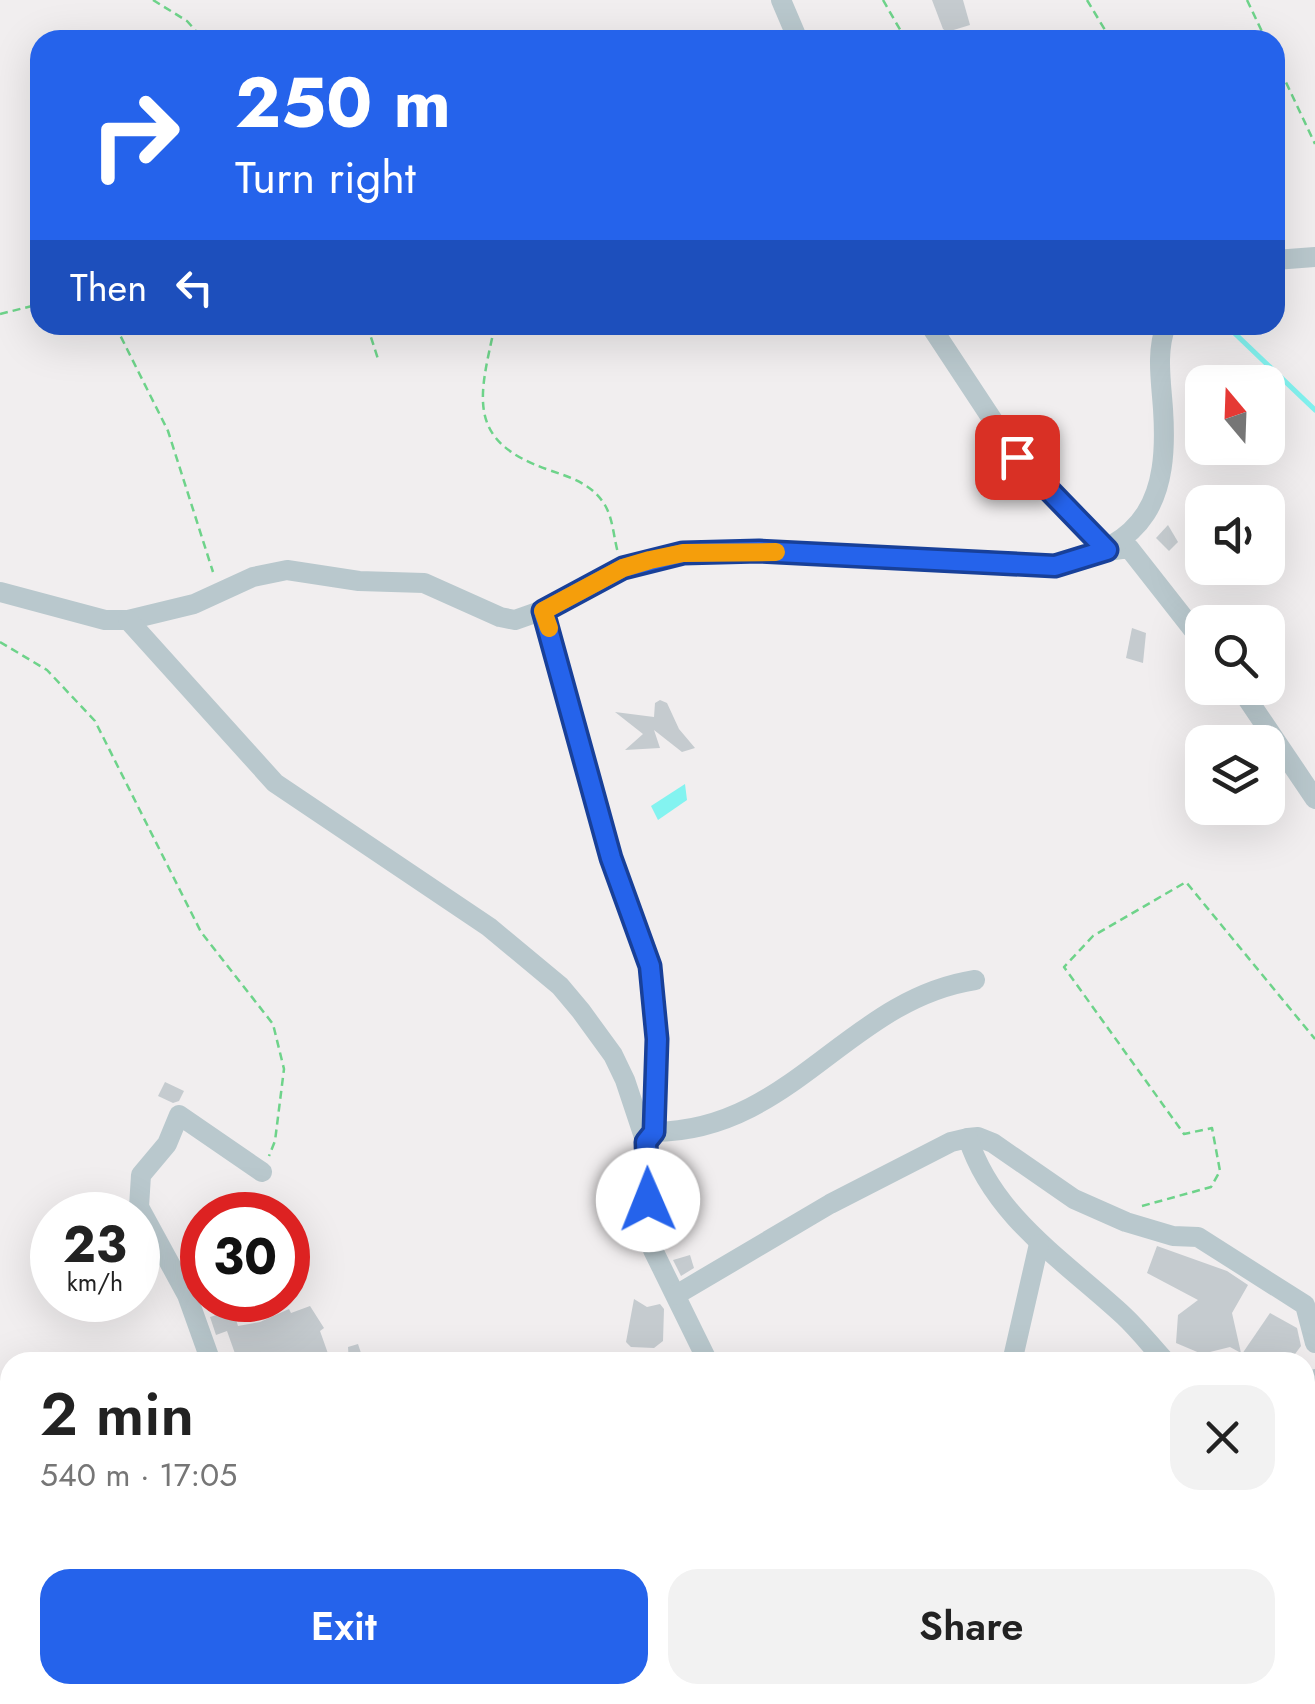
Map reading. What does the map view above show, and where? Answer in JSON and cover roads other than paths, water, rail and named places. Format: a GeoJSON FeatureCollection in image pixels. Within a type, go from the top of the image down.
{"type":"FeatureCollection","features":[{"type":"Feature","properties":{"kind":"street"},"geometry":{"type":"LineString","coordinates":[[781,0],[794,30]]}},
{"type":"Feature","properties":{"kind":"street"},"geometry":{"type":"LineString","coordinates":[[1285,259],[1315,256]]}},
{"type":"Feature","properties":{"kind":"street"},"geometry":{"type":"LineString","coordinates":[[937,335],[1017,457],[1107,550]]}},
{"type":"Feature","properties":{"kind":"street"},"geometry":{"type":"LineString","coordinates":[[1107,550],[1136,528],[1160,484],[1165,443],[1159,362],[1163,335]]}},
{"type":"Feature","properties":{"kind":"street"},"geometry":{"type":"LineString","coordinates":[[0,592],[104,620],[128,620],[194,604],[253,577],[286,570],[359,581],[424,584],[500,617],[516,620],[543,611],[623,568],[683,553],[759,551],[1055,566],[1107,550],[1129,548],[1185,619]]}},
{"type":"Feature","properties":{"kind":"street"},"geometry":{"type":"LineString","coordinates":[[543,611],[611,858],[650,966],[657,1039],[650,1138],[653,1250],[703,1352]]}},
{"type":"Feature","properties":{"kind":"street"},"geometry":{"type":"LineString","coordinates":[[128,620],[275,783],[490,927],[560,986],[614,1056],[650,1138]]}},
{"type":"Feature","properties":{"kind":"street"},"geometry":{"type":"LineString","coordinates":[[1251,705],[1315,799]]}},
{"type":"Feature","properties":{"kind":"street"},"geometry":{"type":"LineString","coordinates":[[650,1138],[728,1121],[795,1083],[873,1020],[944,985],[975,980]]}},
{"type":"Feature","properties":{"kind":"street"},"geometry":{"type":"LineString","coordinates":[[207,1352],[187,1296],[139,1207],[142,1176],[167,1144],[179,1115],[262,1172]]}},
{"type":"Feature","properties":{"kind":"street"},"geometry":{"type":"LineString","coordinates":[[676,1295],[830,1204],[951,1142],[978,1136],[1074,1199],[1102,1212],[1173,1236],[1198,1237],[1304,1305],[1315,1343]]}},
{"type":"Feature","properties":{"kind":"street"},"geometry":{"type":"LineString","coordinates":[[968,1138],[986,1180],[1039,1244],[1126,1318],[1157,1352]]}},
{"type":"Feature","properties":{"kind":"street"},"geometry":{"type":"LineString","coordinates":[[1014,1352],[1039,1244]]}},
{"type":"Feature","properties":{"kind":"water"},"geometry":{"type":"Polygon","coordinates":[[[685,784],[687,800],[658,820],[651,806],[685,784]]]}},
{"type":"Feature","properties":{"kind":"waterway"},"geometry":{"type":"LineString","coordinates":[[1236,335],[1315,410]]}}]}
